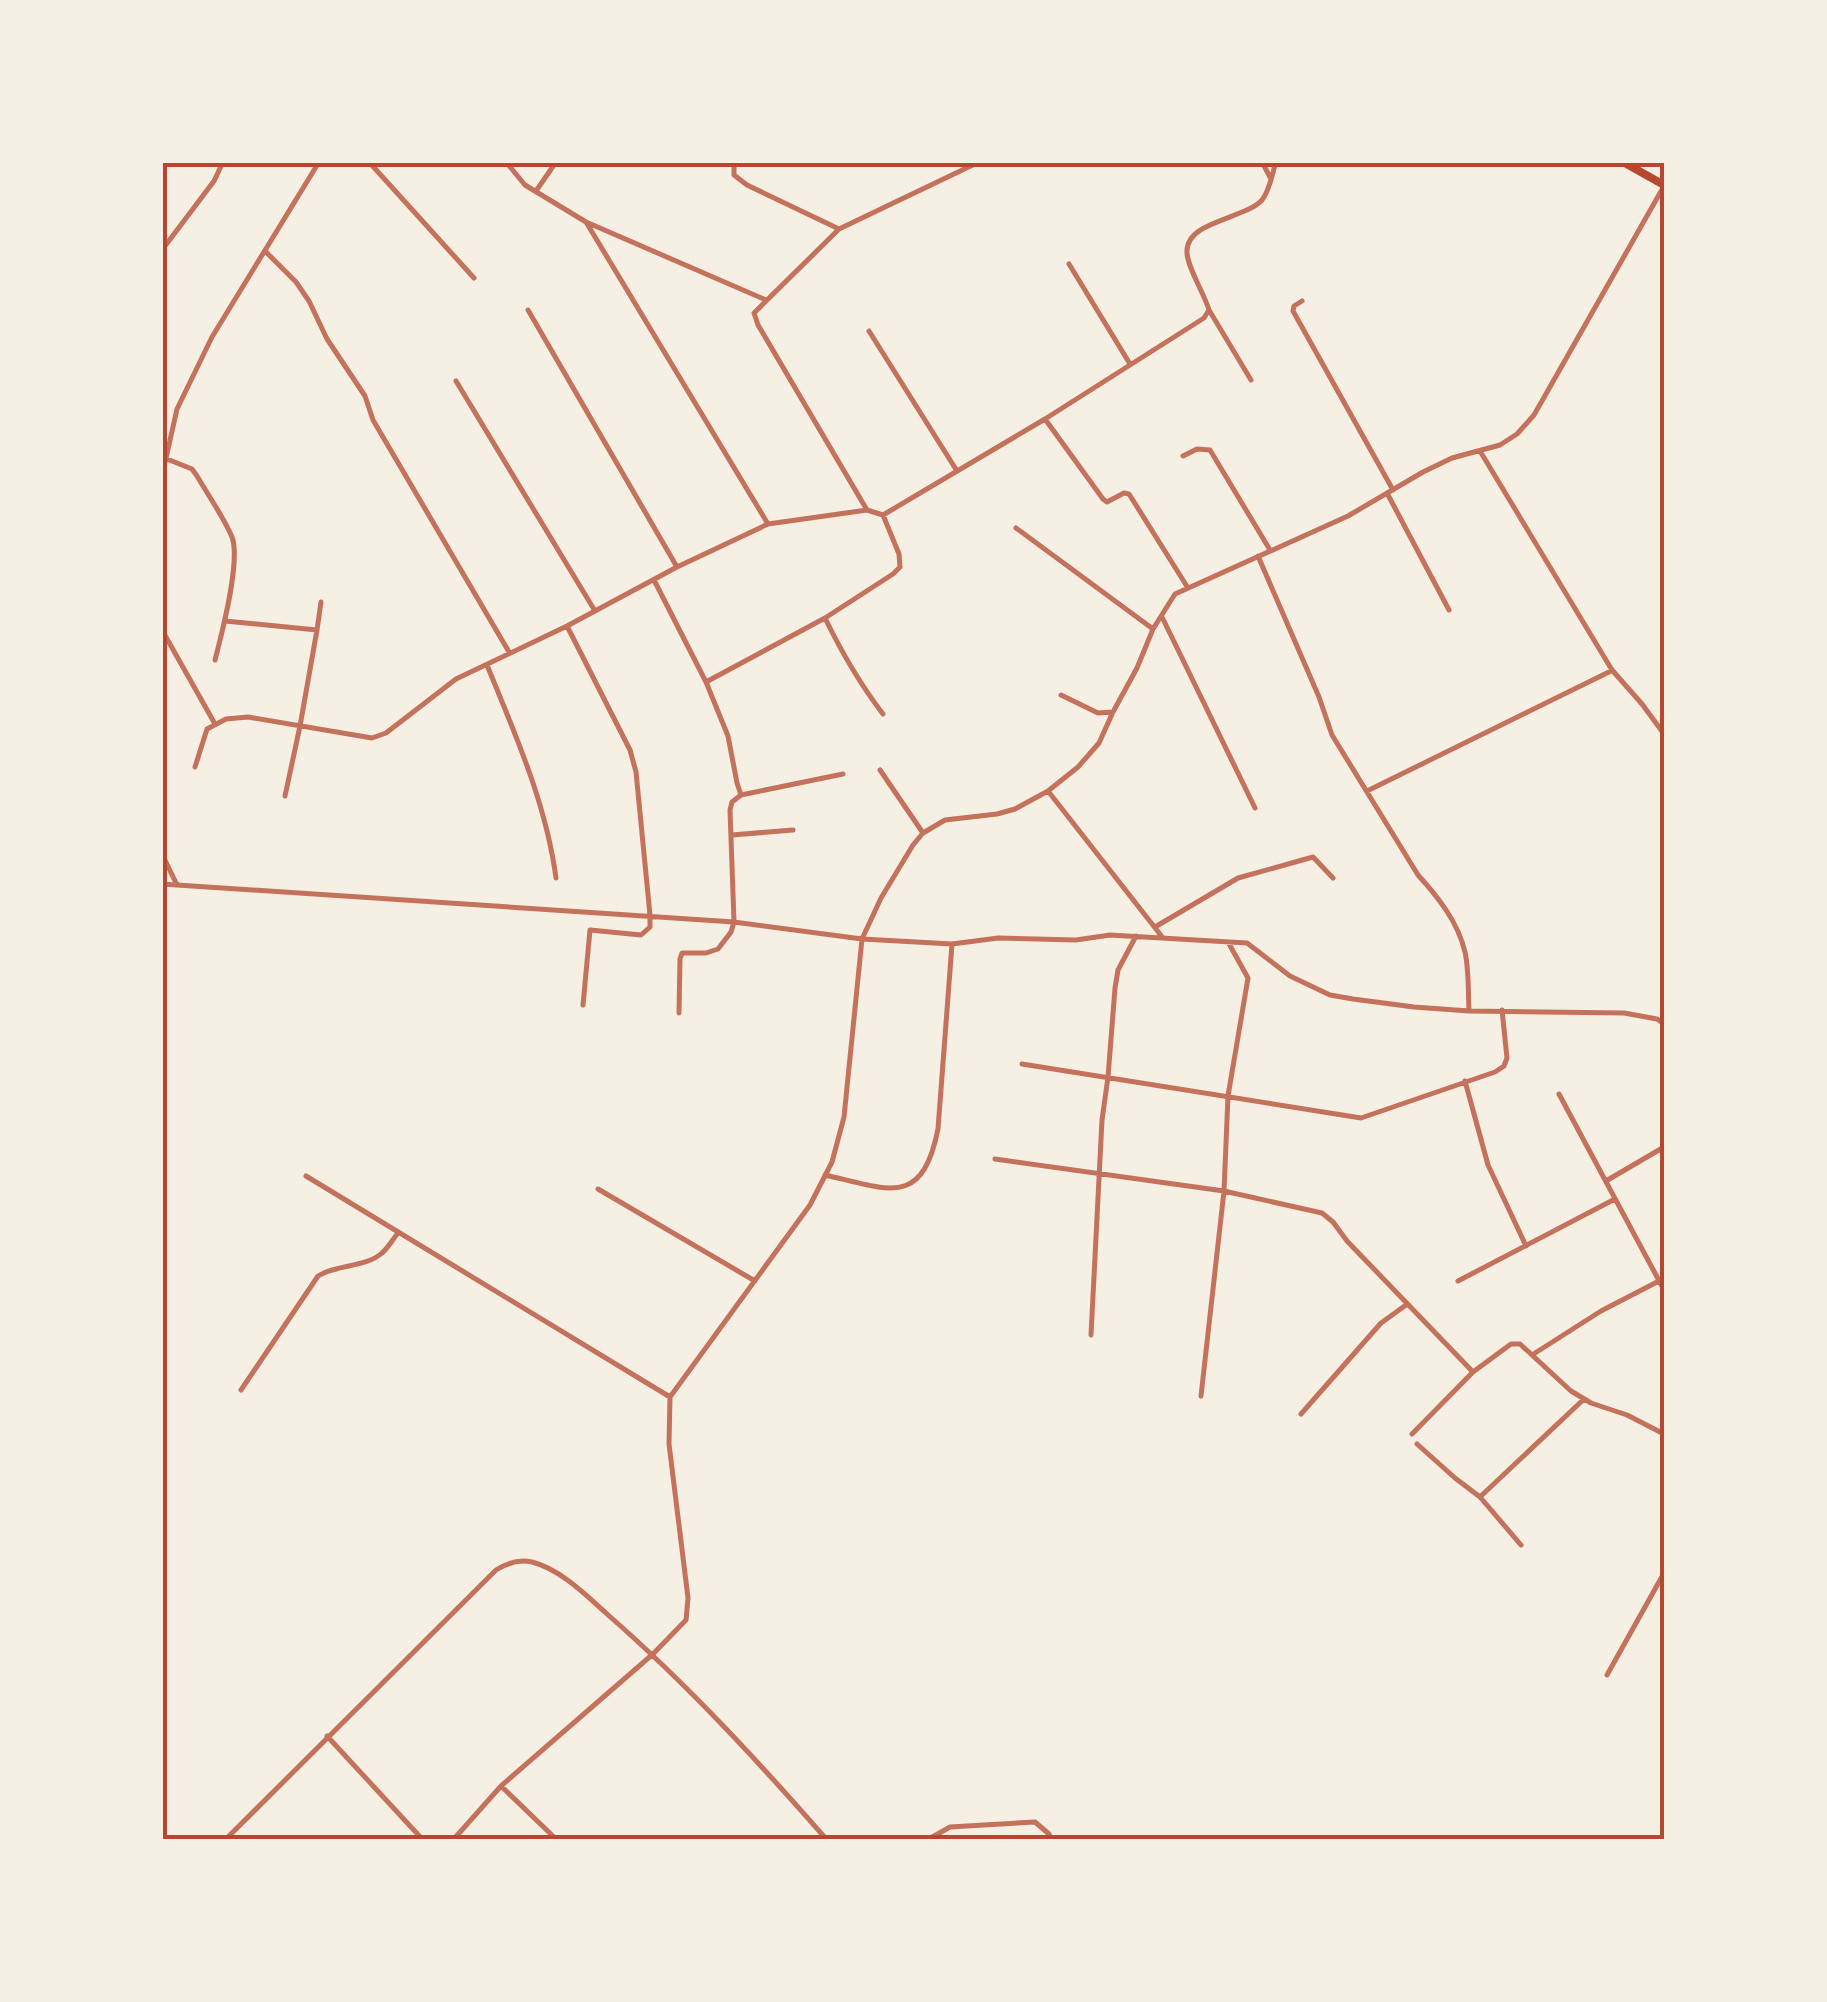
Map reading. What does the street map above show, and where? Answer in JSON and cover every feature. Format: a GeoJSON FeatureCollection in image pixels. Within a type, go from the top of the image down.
{"type":"FeatureCollection","features":[{"type":"Feature","properties":{"kind":"main road"},"geometry":{"type":"LineString","coordinates":[[1624,162],[1664,186]]}},
{"type":"Feature","properties":{"kind":"street"},"geometry":{"type":"LineString","coordinates":[[162,250],[214,181],[223,162]]}},
{"type":"Feature","properties":{"kind":"street"},"geometry":{"type":"LineString","coordinates":[[162,476],[177,408],[212,337],[319,162]]}},
{"type":"Feature","properties":{"kind":"street"},"geometry":{"type":"LineString","coordinates":[[369,162],[474,278]]}},
{"type":"Feature","properties":{"kind":"street"},"geometry":{"type":"LineString","coordinates":[[506,162],[525,185],[586,222],[767,301]]}},
{"type":"Feature","properties":{"kind":"street"},"geometry":{"type":"LineString","coordinates":[[536,191],[556,162]]}},
{"type":"Feature","properties":{"kind":"street"},"geometry":{"type":"LineString","coordinates":[[734,162],[734,175],[747,185],[840,229]]}},
{"type":"Feature","properties":{"kind":"street"},"geometry":{"type":"LineString","coordinates":[[867,510],[754,313],[840,229],[979,162]]}},
{"type":"Feature","properties":{"kind":"street"},"geometry":{"type":"LineString","coordinates":[[1262,162],[1271,179]]}},
{"type":"Feature","properties":{"kind":"street"},"geometry":{"type":"LineString","coordinates":[[1251,380],[1209,310],[1188,263],[1186,248],[1192,234],[1260,203],[1268,191],[1276,162]]}},
{"type":"Feature","properties":{"kind":"street"},"geometry":{"type":"LineString","coordinates":[[454,1840],[501,1786],[654,1654],[686,1620],[688,1598],[670,1444],[670,1396],[810,1205],[832,1162],[844,1117],[862,939],[896,872],[923,833],[945,820],[1015,809],[1048,791],[1078,767],[1099,743],[1138,668],[1153,629],[1175,594],[1348,516],[1452,458],[1500,445],[1517,434],[1534,415],[1664,186]]}},
{"type":"Feature","properties":{"kind":"street"},"geometry":{"type":"LineString","coordinates":[[586,222],[768,524]]}},
{"type":"Feature","properties":{"kind":"street"},"geometry":{"type":"LineString","coordinates":[[265,251],[310,301],[327,339],[364,396],[374,420],[510,652]]}},
{"type":"Feature","properties":{"kind":"street"},"geometry":{"type":"LineString","coordinates":[[1069,264],[1130,364]]}},
{"type":"Feature","properties":{"kind":"street"},"geometry":{"type":"LineString","coordinates":[[1302,301],[1294,306],[1294,312],[1449,610]]}},
{"type":"Feature","properties":{"kind":"street"},"geometry":{"type":"LineString","coordinates":[[528,310],[677,567]]}},
{"type":"Feature","properties":{"kind":"street"},"geometry":{"type":"LineString","coordinates":[[882,515],[1045,419],[1204,318],[1209,310]]}},
{"type":"Feature","properties":{"kind":"street"},"geometry":{"type":"LineString","coordinates":[[869,331],[957,471]]}},
{"type":"Feature","properties":{"kind":"street"},"geometry":{"type":"LineString","coordinates":[[456,381],[595,611]]}},
{"type":"Feature","properties":{"kind":"street"},"geometry":{"type":"LineString","coordinates":[[1045,419],[1103,499],[1108,502],[1129,494],[1188,588]]}},
{"type":"Feature","properties":{"kind":"street"},"geometry":{"type":"LineString","coordinates":[[1182,456],[1197,449],[1210,450],[1270,550]]}},
{"type":"Feature","properties":{"kind":"street"},"geometry":{"type":"LineString","coordinates":[[1480,451],[1612,670],[1664,734]]}},
{"type":"Feature","properties":{"kind":"street"},"geometry":{"type":"LineString","coordinates":[[167,460],[192,469],[198,476],[233,540],[225,620],[215,660]]}},
{"type":"Feature","properties":{"kind":"street"},"geometry":{"type":"LineString","coordinates":[[195,767],[207,729],[226,718],[248,716],[372,738],[386,733],[456,679],[768,524],[867,510],[882,515],[899,554],[900,567],[893,574],[825,618],[706,682]]}},
{"type":"Feature","properties":{"kind":"street"},"geometry":{"type":"LineString","coordinates":[[1016,528],[1153,629]]}},
{"type":"Feature","properties":{"kind":"street"},"geometry":{"type":"LineString","coordinates":[[1258,556],[1332,734],[1418,875],[1452,920],[1465,952],[1469,1010]]}},
{"type":"Feature","properties":{"kind":"street"},"geometry":{"type":"LineString","coordinates":[[654,580],[706,682],[728,736],[742,795]]}},
{"type":"Feature","properties":{"kind":"street"},"geometry":{"type":"LineString","coordinates":[[285,796],[321,602]]}},
{"type":"Feature","properties":{"kind":"street"},"geometry":{"type":"LineString","coordinates":[[1161,616],[1254,808]]}},
{"type":"Feature","properties":{"kind":"street"},"geometry":{"type":"LineString","coordinates":[[825,618],[845,659],[883,714]]}},
{"type":"Feature","properties":{"kind":"street"},"geometry":{"type":"LineString","coordinates":[[225,620],[317,630]]}},
{"type":"Feature","properties":{"kind":"street"},"geometry":{"type":"LineString","coordinates":[[567,626],[630,750],[636,772],[650,915],[650,927],[641,935],[590,930],[583,1005]]}},
{"type":"Feature","properties":{"kind":"street"},"geometry":{"type":"LineString","coordinates":[[162,630],[215,724]]}},
{"type":"Feature","properties":{"kind":"street"},"geometry":{"type":"LineString","coordinates":[[486,665],[529,768],[551,843],[556,878]]}},
{"type":"Feature","properties":{"kind":"street"},"geometry":{"type":"LineString","coordinates":[[1367,791],[1612,670]]}},
{"type":"Feature","properties":{"kind":"street"},"geometry":{"type":"LineString","coordinates":[[1061,695],[1098,712],[1113,712]]}},
{"type":"Feature","properties":{"kind":"street"},"geometry":{"type":"LineString","coordinates":[[880,770],[923,833]]}},
{"type":"Feature","properties":{"kind":"street"},"geometry":{"type":"LineString","coordinates":[[679,1014],[682,953],[718,949],[726,942],[734,922],[732,802],[742,795],[843,774]]}},
{"type":"Feature","properties":{"kind":"street"},"geometry":{"type":"LineString","coordinates":[[1048,791],[1163,938]]}},
{"type":"Feature","properties":{"kind":"street"},"geometry":{"type":"LineString","coordinates":[[732,835],[793,830]]}},
{"type":"Feature","properties":{"kind":"street"},"geometry":{"type":"LineString","coordinates":[[162,854],[177,885]]}},
{"type":"Feature","properties":{"kind":"street"},"geometry":{"type":"LineString","coordinates":[[1155,927],[1238,878],[1313,857],[1333,878]]}},
{"type":"Feature","properties":{"kind":"street"},"geometry":{"type":"LineString","coordinates":[[162,884],[650,915],[862,939],[952,944],[998,938],[1076,940],[1110,935],[1247,943],[1290,976],[1330,995],[1414,1007],[1624,1014],[1664,1024]]}},
{"type":"Feature","properties":{"kind":"street"},"geometry":{"type":"LineString","coordinates":[[1090,1334],[1102,1120],[1118,970],[1136,936]]}},
{"type":"Feature","properties":{"kind":"street"},"geometry":{"type":"LineString","coordinates":[[1201,1396],[1224,1191],[1228,1096],[1248,978],[1228,942]]}},
{"type":"Feature","properties":{"kind":"street"},"geometry":{"type":"LineString","coordinates":[[825,1175],[884,1188],[903,1188],[919,1176],[932,1156],[938,1128],[952,944]]}},
{"type":"Feature","properties":{"kind":"street"},"geometry":{"type":"LineString","coordinates":[[1022,1064],[1361,1118],[1504,1066],[1507,1058],[1502,1010]]}},
{"type":"Feature","properties":{"kind":"street"},"geometry":{"type":"LineString","coordinates":[[1464,1080],[1488,1165],[1526,1246]]}},
{"type":"Feature","properties":{"kind":"street"},"geometry":{"type":"LineString","coordinates":[[1559,1094],[1664,1290]]}},
{"type":"Feature","properties":{"kind":"street"},"geometry":{"type":"LineString","coordinates":[[1606,1181],[1664,1147]]}},
{"type":"Feature","properties":{"kind":"street"},"geometry":{"type":"LineString","coordinates":[[995,1159],[1224,1191],[1322,1214],[1473,1372]]}},
{"type":"Feature","properties":{"kind":"street"},"geometry":{"type":"LineString","coordinates":[[306,1176],[670,1396]]}},
{"type":"Feature","properties":{"kind":"street"},"geometry":{"type":"LineString","coordinates":[[598,1188],[755,1280]]}},
{"type":"Feature","properties":{"kind":"street"},"geometry":{"type":"LineString","coordinates":[[1458,1281],[1616,1199]]}},
{"type":"Feature","properties":{"kind":"street"},"geometry":{"type":"LineString","coordinates":[[241,1390],[318,1276],[374,1258],[384,1252],[398,1232]]}},
{"type":"Feature","properties":{"kind":"street"},"geometry":{"type":"LineString","coordinates":[[1532,1355],[1601,1311],[1660,1281]]}},
{"type":"Feature","properties":{"kind":"street"},"geometry":{"type":"LineString","coordinates":[[1301,1414],[1381,1323],[1406,1304]]}},
{"type":"Feature","properties":{"kind":"street"},"geometry":{"type":"LineString","coordinates":[[1412,1434],[1473,1372],[1511,1344],[1520,1344],[1571,1392],[1664,1434]]}},
{"type":"Feature","properties":{"kind":"street"},"geometry":{"type":"LineString","coordinates":[[1480,1497],[1584,1399]]}},
{"type":"Feature","properties":{"kind":"street"},"geometry":{"type":"LineString","coordinates":[[1417,1444],[1480,1497],[1521,1545]]}},
{"type":"Feature","properties":{"kind":"street"},"geometry":{"type":"LineString","coordinates":[[225,1840],[483,1583],[508,1562],[529,1561],[586,1596],[654,1654],[827,1840]]}},
{"type":"Feature","properties":{"kind":"street"},"geometry":{"type":"LineString","coordinates":[[1607,1675],[1664,1573]]}},
{"type":"Feature","properties":{"kind":"street"},"geometry":{"type":"LineString","coordinates":[[328,1736],[423,1840]]}},
{"type":"Feature","properties":{"kind":"street"},"geometry":{"type":"LineString","coordinates":[[501,1786],[557,1840]]}},
{"type":"Feature","properties":{"kind":"street"},"geometry":{"type":"LineString","coordinates":[[926,1840],[950,1828],[1035,1822],[1051,1840]]}},
{"type":"Feature","properties":{"kind":"street"},"geometry":{"type":"LineString","coordinates":[[162,1833],[168,1840]]}}]}
